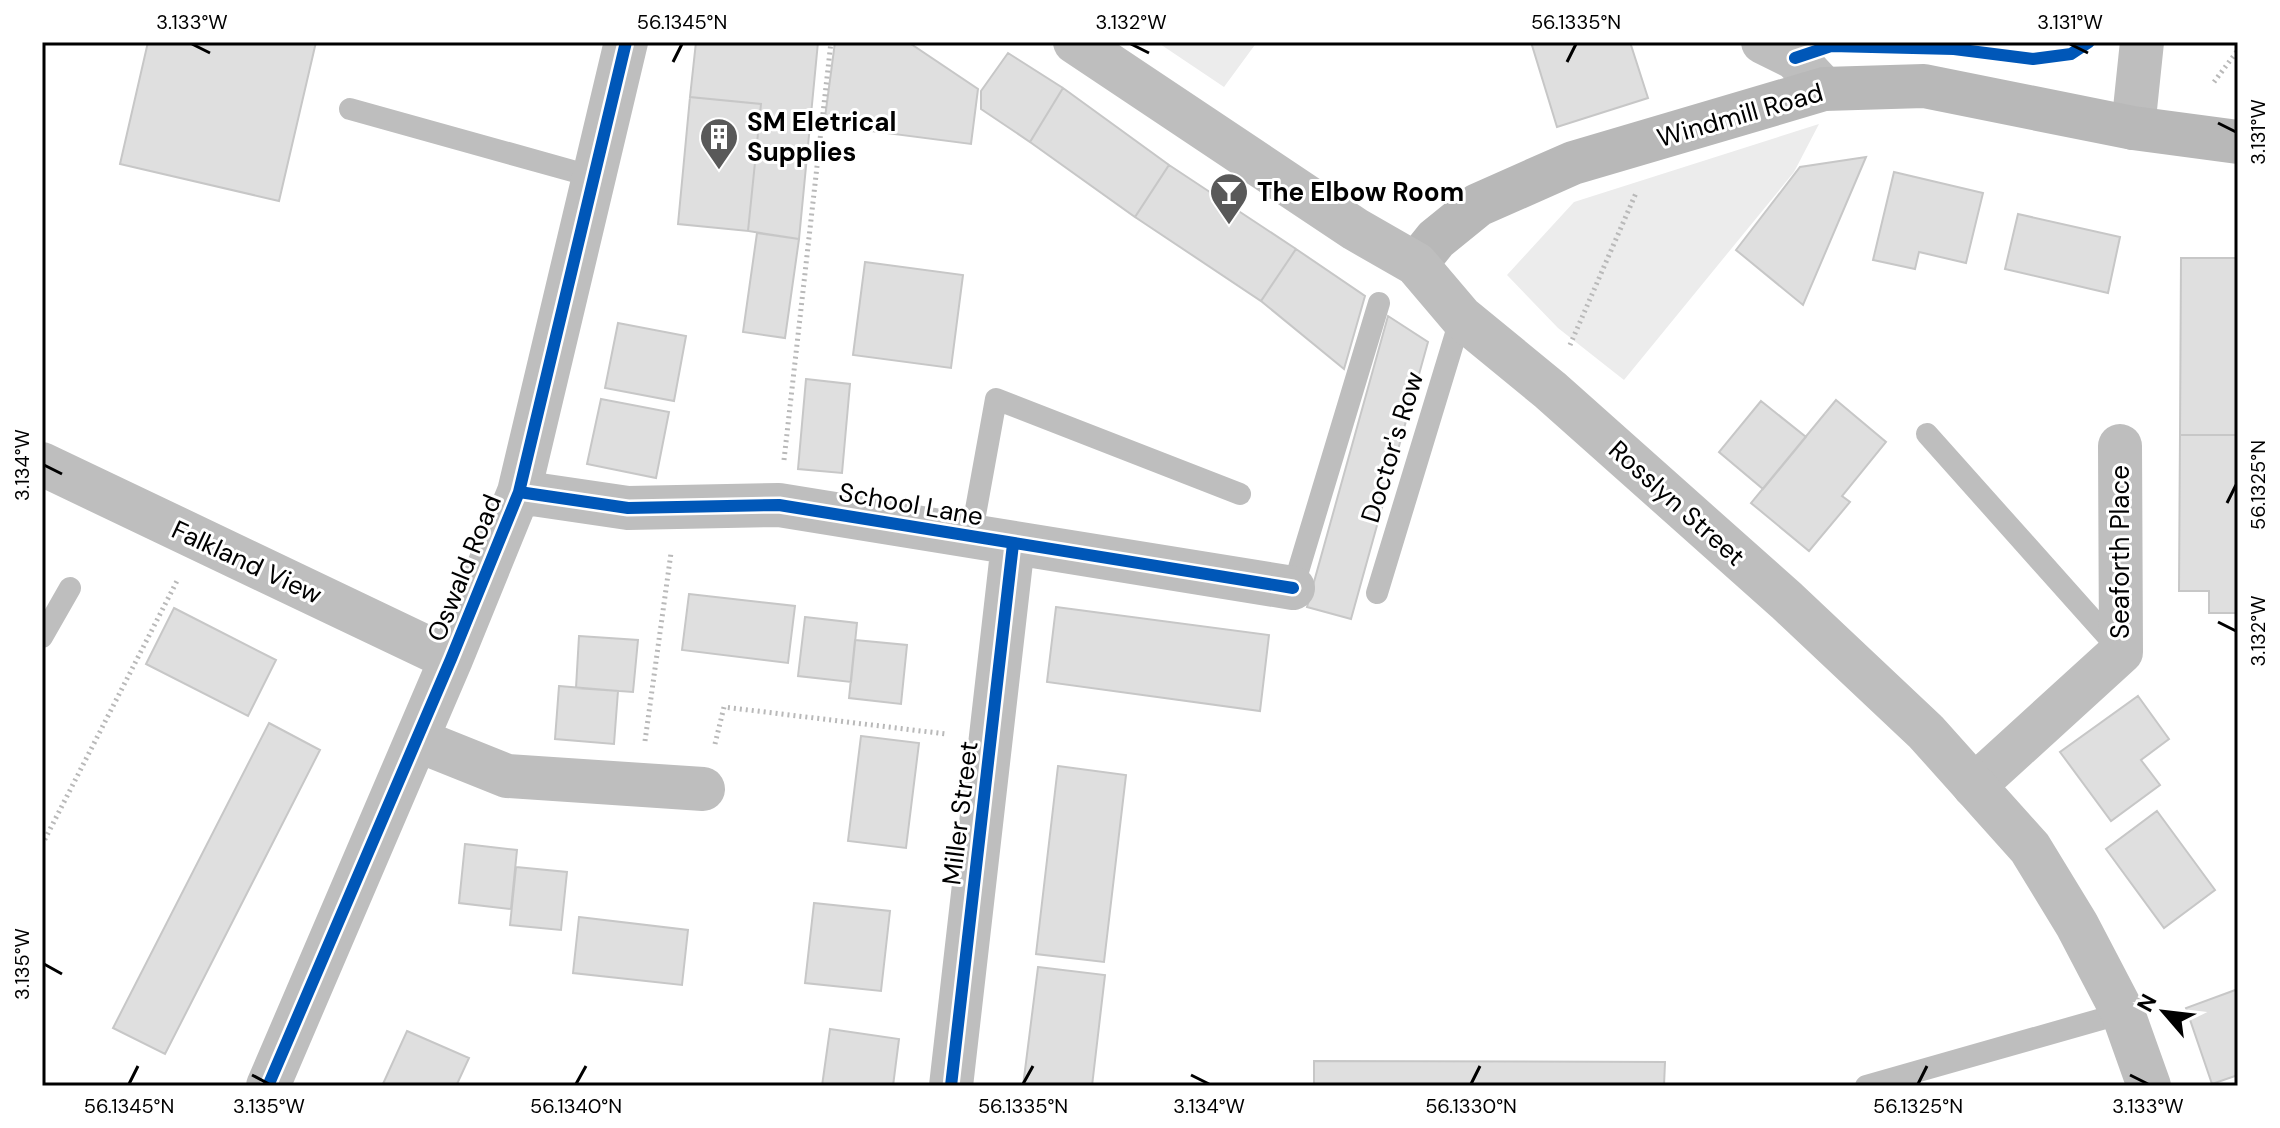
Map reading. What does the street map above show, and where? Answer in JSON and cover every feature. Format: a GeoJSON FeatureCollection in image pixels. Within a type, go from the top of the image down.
{"type":"FeatureCollection","features":[{"type":"Feature","properties":{"kind":"main road","name":"Windmill Road"},"geometry":{"type":"LineString","coordinates":[[1416,264],[1436,239],[1478,205],[1573,163],[1824,89],[1924,86],[2133,128],[2238,142]]}},
{"type":"Feature","properties":{"kind":"street","name":"Oswald Road"},"geometry":{"type":"LineString","coordinates":[[268,1086],[417,740],[519,492],[626,42]]}},
{"type":"Feature","properties":{"kind":"street","name":"Rosslyn Street"},"geometry":{"type":"LineString","coordinates":[[1075,42],[1355,229],[1416,264],[1461,317],[1550,390],[1787,601],[1926,732],[2030,848],[2077,925],[2123,1013],[2149,1086]]}},
{"type":"Feature","properties":{"kind":"street"},"geometry":{"type":"LineString","coordinates":[[1763,42],[1795,58],[1824,89]]}},
{"type":"Feature","properties":{"kind":"street"},"geometry":{"type":"LineString","coordinates":[[2133,128],[2142,42]]}},
{"type":"Feature","properties":{"kind":"street","name":"Seaforth Place"},"geometry":{"type":"LineString","coordinates":[[1974,786],[2121,652],[2120,446]]}},
{"type":"Feature","properties":{"kind":"street","name":"Falkland View"},"geometry":{"type":"LineString","coordinates":[[42,464],[451,659]]}},
{"type":"Feature","properties":{"kind":"street","name":"School Lane"},"geometry":{"type":"LineString","coordinates":[[519,492],[628,508],[779,505],[1293,588]]}},
{"type":"Feature","properties":{"kind":"street","name":"Miller Street"},"geometry":{"type":"LineString","coordinates":[[951,1086],[1013,544]]}},
{"type":"Feature","properties":{"kind":"street"},"geometry":{"type":"LineString","coordinates":[[417,740],[507,776],[703,789]]}},
{"type":"Feature","properties":{"kind":"lane"},"geometry":{"type":"LineString","coordinates":[[350,109],[594,177]]}},
{"type":"Feature","properties":{"kind":"lane","name":"School Lane"},"geometry":{"type":"LineString","coordinates":[[1293,588],[1379,303]]}},
{"type":"Feature","properties":{"kind":"lane","name":"Doctor's Row"},"geometry":{"type":"LineString","coordinates":[[1377,593],[1461,317]]}},
{"type":"Feature","properties":{"kind":"lane"},"geometry":{"type":"LineString","coordinates":[[971,537],[996,399],[1240,494]]}},
{"type":"Feature","properties":{"kind":"lane"},"geometry":{"type":"LineString","coordinates":[[1927,434],[2121,652]]}},
{"type":"Feature","properties":{"kind":"lane"},"geometry":{"type":"LineString","coordinates":[[42,637],[70,588]]}},
{"type":"Feature","properties":{"kind":"lane"},"geometry":{"type":"LineString","coordinates":[[1866,1086],[2123,1013]]}},
{"type":"Feature","properties":{"kind":"path"},"geometry":{"type":"LineString","coordinates":[[779,505],[831,42]]}},
{"type":"Feature","properties":{"kind":"path"},"geometry":{"type":"LineString","coordinates":[[2214,82],[2238,50]]}},
{"type":"Feature","properties":{"kind":"path"},"geometry":{"type":"LineString","coordinates":[[1550,390],[1661,137]]}},
{"type":"Feature","properties":{"kind":"path"},"geometry":{"type":"LineString","coordinates":[[638,785],[677,505]]}},
{"type":"Feature","properties":{"kind":"path"},"geometry":{"type":"LineString","coordinates":[[42,845],[199,539]]}},
{"type":"Feature","properties":{"kind":"path"},"geometry":{"type":"LineString","coordinates":[[703,789],[724,707],[991,740]]}},
{"type":"Feature","properties":{"kind":"shaded area"},"geometry":{"type":"Polygon","coordinates":[[[1157,42],[1257,42],[1224,87],[1157,42]]]}},
{"type":"Feature","properties":{"kind":"shaded area"},"geometry":{"type":"Polygon","coordinates":[[[1819,124],[1794,172],[1624,380],[1558,328],[1507,275],[1574,202],[1819,124]]]}},
{"type":"Feature","properties":{"kind":"building"},"geometry":{"type":"Polygon","coordinates":[[[148,42],[316,42],[279,201],[120,164],[148,42]]]}},
{"type":"Feature","properties":{"kind":"building"},"geometry":{"type":"Polygon","coordinates":[[[696,42],[818,42],[799,239],[748,231],[761,104],[690,97],[696,42]]]}},
{"type":"Feature","properties":{"kind":"building"},"geometry":{"type":"Polygon","coordinates":[[[835,42],[908,42],[978,89],[971,144],[824,125],[835,42]]]}},
{"type":"Feature","properties":{"kind":"building"},"geometry":{"type":"Polygon","coordinates":[[[1531,42],[1630,42],[1648,98],[1557,127],[1531,42]]]}},
{"type":"Feature","properties":{"kind":"building"},"geometry":{"type":"Polygon","coordinates":[[[1008,53],[1063,88],[1030,142],[981,109],[981,91],[1008,53]]]}},
{"type":"Feature","properties":{"kind":"building"},"geometry":{"type":"Polygon","coordinates":[[[1063,88],[1169,165],[1135,217],[1030,142],[1063,88]]]}},
{"type":"Feature","properties":{"kind":"building","name":"SM Eletrical Supplies"},"geometry":{"type":"Polygon","coordinates":[[[690,97],[761,104],[748,231],[678,224],[690,97]]]}},
{"type":"Feature","properties":{"kind":"building"},"geometry":{"type":"Polygon","coordinates":[[[1866,157],[1803,305],[1736,250],[1800,167],[1866,157]]]}},
{"type":"Feature","properties":{"kind":"building"},"geometry":{"type":"Polygon","coordinates":[[[1169,165],[1296,249],[1261,301],[1135,217],[1169,165]]]}},
{"type":"Feature","properties":{"kind":"building"},"geometry":{"type":"Polygon","coordinates":[[[1894,172],[1983,193],[1966,263],[1919,252],[1915,269],[1873,260],[1894,172]]]}},
{"type":"Feature","properties":{"kind":"building"},"geometry":{"type":"Polygon","coordinates":[[[2018,214],[2120,237],[2108,293],[2005,269],[2018,214]]]}},
{"type":"Feature","properties":{"kind":"building"},"geometry":{"type":"Polygon","coordinates":[[[757,233],[799,239],[785,338],[743,332],[757,233]]]}},
{"type":"Feature","properties":{"kind":"building"},"geometry":{"type":"Polygon","coordinates":[[[1296,249],[1365,296],[1344,369],[1261,301],[1296,249]]]}},
{"type":"Feature","properties":{"kind":"building"},"geometry":{"type":"Polygon","coordinates":[[[2181,258],[2238,258],[2238,435],[2180,435],[2181,258]]]}},
{"type":"Feature","properties":{"kind":"building"},"geometry":{"type":"Polygon","coordinates":[[[865,262],[963,275],[951,368],[853,355],[865,262]]]}},
{"type":"Feature","properties":{"kind":"building"},"geometry":{"type":"Polygon","coordinates":[[[1388,316],[1428,342],[1351,619],[1307,607],[1388,316]]]}},
{"type":"Feature","properties":{"kind":"building"},"geometry":{"type":"Polygon","coordinates":[[[618,323],[686,336],[674,401],[605,388],[618,323]]]}},
{"type":"Feature","properties":{"kind":"building"},"geometry":{"type":"Polygon","coordinates":[[[806,379],[850,384],[842,473],[798,469],[806,379]]]}},
{"type":"Feature","properties":{"kind":"building"},"geometry":{"type":"Polygon","coordinates":[[[601,399],[669,412],[656,478],[587,464],[601,399]]]}},
{"type":"Feature","properties":{"kind":"building"},"geometry":{"type":"Polygon","coordinates":[[[1836,400],[1886,442],[1842,496],[1850,502],[1809,551],[1751,503],[1836,400]]]}},
{"type":"Feature","properties":{"kind":"building"},"geometry":{"type":"Polygon","coordinates":[[[1761,401],[1806,437],[1763,489],[1719,452],[1761,401]]]}},
{"type":"Feature","properties":{"kind":"building"},"geometry":{"type":"Polygon","coordinates":[[[2180,435],[2238,435],[2238,613],[2209,613],[2209,591],[2179,591],[2180,435]]]}},
{"type":"Feature","properties":{"kind":"building"},"geometry":{"type":"Polygon","coordinates":[[[689,594],[795,606],[788,663],[682,650],[689,594]]]}},
{"type":"Feature","properties":{"kind":"building"},"geometry":{"type":"Polygon","coordinates":[[[1056,607],[1269,635],[1260,711],[1047,682],[1056,607]]]}},
{"type":"Feature","properties":{"kind":"building"},"geometry":{"type":"Polygon","coordinates":[[[174,608],[276,660],[248,716],[146,664],[174,608]]]}},
{"type":"Feature","properties":{"kind":"building"},"geometry":{"type":"Polygon","coordinates":[[[805,617],[857,623],[851,682],[798,676],[805,617]]]}},
{"type":"Feature","properties":{"kind":"building"},"geometry":{"type":"Polygon","coordinates":[[[579,636],[638,640],[633,692],[576,688],[579,636]]]}},
{"type":"Feature","properties":{"kind":"building"},"geometry":{"type":"Polygon","coordinates":[[[855,640],[907,645],[901,704],[849,698],[855,640]]]}},
{"type":"Feature","properties":{"kind":"building"},"geometry":{"type":"Polygon","coordinates":[[[559,686],[618,691],[614,744],[555,739],[559,686]]]}},
{"type":"Feature","properties":{"kind":"building"},"geometry":{"type":"Polygon","coordinates":[[[2138,696],[2169,739],[2141,760],[2160,785],[2111,821],[2060,752],[2138,696]]]}},
{"type":"Feature","properties":{"kind":"building"},"geometry":{"type":"Polygon","coordinates":[[[269,723],[320,750],[165,1054],[113,1028],[269,723]]]}},
{"type":"Feature","properties":{"kind":"building"},"geometry":{"type":"Polygon","coordinates":[[[861,736],[919,743],[906,848],[848,841],[861,736]]]}},
{"type":"Feature","properties":{"kind":"building"},"geometry":{"type":"Polygon","coordinates":[[[1058,766],[1126,775],[1104,962],[1036,954],[1058,766]]]}},
{"type":"Feature","properties":{"kind":"building"},"geometry":{"type":"Polygon","coordinates":[[[2157,811],[2215,890],[2164,928],[2106,849],[2157,811]]]}},
{"type":"Feature","properties":{"kind":"building"},"geometry":{"type":"Polygon","coordinates":[[[465,844],[517,850],[511,909],[459,903],[465,844]]]}},
{"type":"Feature","properties":{"kind":"building"},"geometry":{"type":"Polygon","coordinates":[[[516,867],[567,872],[561,930],[510,925],[516,867]]]}},
{"type":"Feature","properties":{"kind":"building"},"geometry":{"type":"Polygon","coordinates":[[[814,903],[890,911],[881,991],[805,983],[814,903]]]}},
{"type":"Feature","properties":{"kind":"building"},"geometry":{"type":"Polygon","coordinates":[[[579,917],[688,930],[682,985],[573,973],[579,917]]]}},
{"type":"Feature","properties":{"kind":"building"},"geometry":{"type":"Polygon","coordinates":[[[1038,967],[1105,975],[1092,1086],[1023,1086],[1038,967]]]}},
{"type":"Feature","properties":{"kind":"building"},"geometry":{"type":"Polygon","coordinates":[[[2238,989],[2238,1075],[2212,1084],[2186,1008],[2238,989]]]}},
{"type":"Feature","properties":{"kind":"building"},"geometry":{"type":"Polygon","coordinates":[[[830,1029],[899,1039],[893,1086],[822,1086],[830,1029]]]}},
{"type":"Feature","properties":{"kind":"building"},"geometry":{"type":"Polygon","coordinates":[[[407,1031],[469,1058],[457,1084],[461,1086],[382,1086],[407,1031]]]}},
{"type":"Feature","properties":{"kind":"building"},"geometry":{"type":"Polygon","coordinates":[[[1314,1061],[1665,1062],[1664,1086],[1314,1086],[1314,1061]]]}},
{"type":"Feature","properties":{"kind":"cycle path"},"geometry":{"type":"LineString","coordinates":[[268,1086],[519,492],[626,42]]}},
{"type":"Feature","properties":{"kind":"cycle path"},"geometry":{"type":"LineString","coordinates":[[1795,58],[1831,46],[1954,49],[2033,59],[2071,54],[2089,42]]}},
{"type":"Feature","properties":{"kind":"cycle path"},"geometry":{"type":"LineString","coordinates":[[519,492],[628,508],[779,505],[1293,588]]}},
{"type":"Feature","properties":{"kind":"cycle path"},"geometry":{"type":"LineString","coordinates":[[951,1086],[1013,544]]}},
{"type":"Feature","properties":{"kind":"place","name":"SM Eletrical Supplies"},"geometry":{"type":"Point","coordinates":[719,171]}},
{"type":"Feature","properties":{"kind":"place","name":"The Elbow Room"},"geometry":{"type":"Point","coordinates":[1229,226]}}]}
